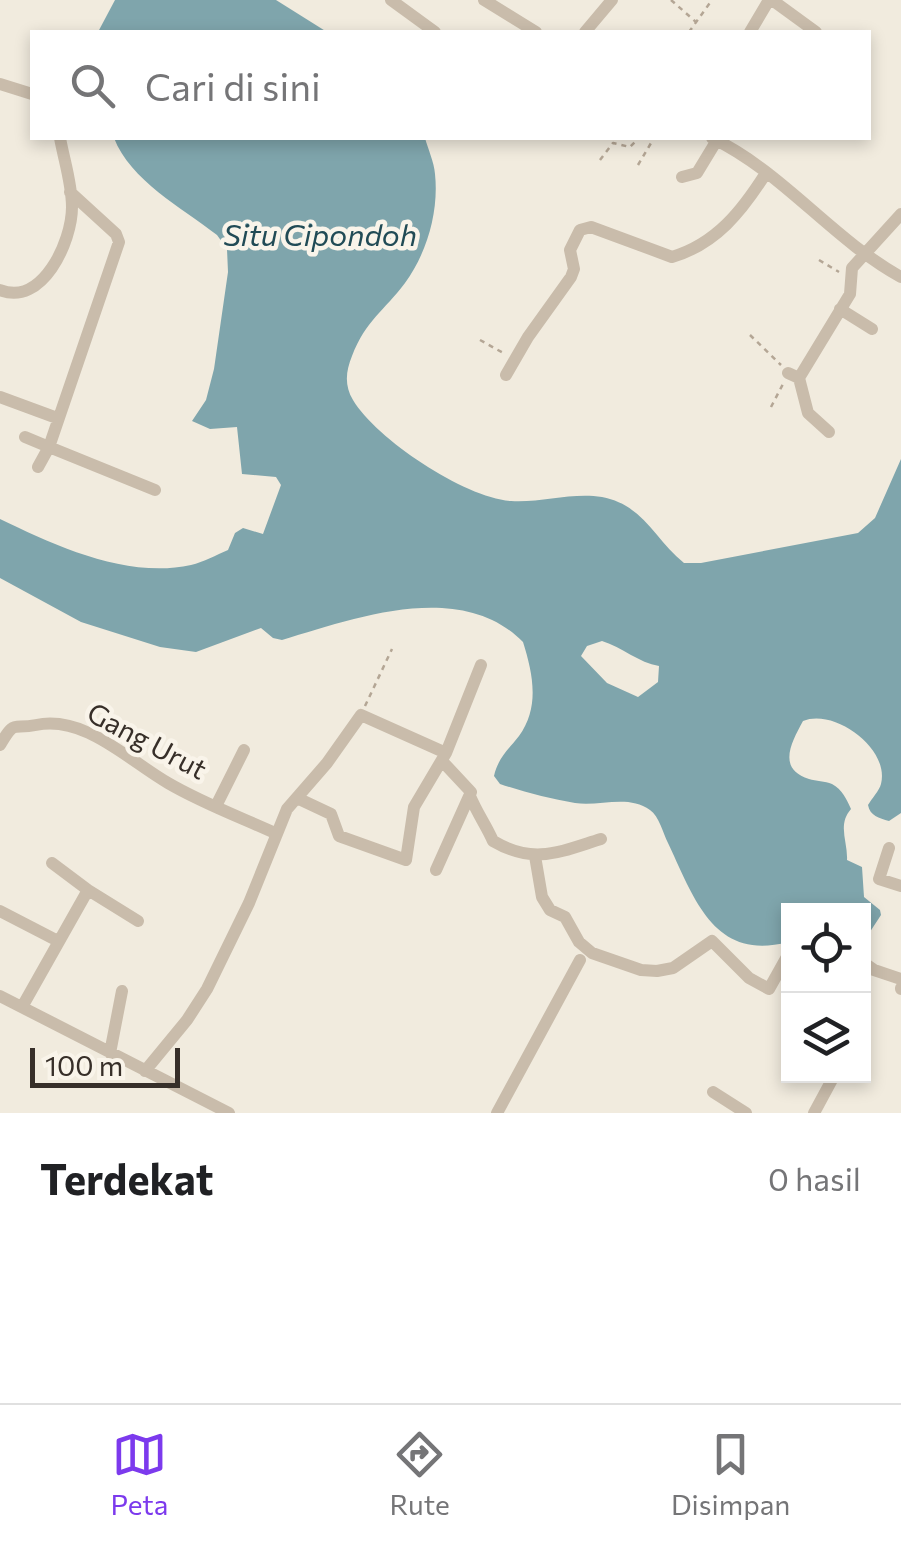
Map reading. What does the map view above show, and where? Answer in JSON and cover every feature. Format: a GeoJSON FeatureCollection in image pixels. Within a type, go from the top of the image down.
{"type":"FeatureCollection","features":[{"type":"Feature","properties":{"kind":"street"},"geometry":{"type":"LineString","coordinates":[[391,0],[431,30]]}},
{"type":"Feature","properties":{"kind":"street"},"geometry":{"type":"LineString","coordinates":[[484,0],[533,30]]}},
{"type":"Feature","properties":{"kind":"street"},"geometry":{"type":"LineString","coordinates":[[588,30],[612,0]]}},
{"type":"Feature","properties":{"kind":"street"},"geometry":{"type":"LineString","coordinates":[[751,30],[771,0],[813,30]]}},
{"type":"Feature","properties":{"kind":"street"},"geometry":{"type":"LineString","coordinates":[[0,84],[30,93]]}},
{"type":"Feature","properties":{"kind":"street"},"geometry":{"type":"LineString","coordinates":[[0,290],[24,292],[44,277],[71,222],[60,140]]}},
{"type":"Feature","properties":{"kind":"street"},"geometry":{"type":"LineString","coordinates":[[682,176],[697,172],[713,140]]}},
{"type":"Feature","properties":{"kind":"street"},"geometry":{"type":"LineString","coordinates":[[718,140],[742,154],[863,254],[901,277]]}},
{"type":"Feature","properties":{"kind":"street"},"geometry":{"type":"LineString","coordinates":[[506,375],[572,277],[570,250],[580,230],[594,228],[672,258],[724,228],[766,174]]}},
{"type":"Feature","properties":{"kind":"street"},"geometry":{"type":"LineString","coordinates":[[38,467],[49,447],[119,242],[116,234],[70,192]]}},
{"type":"Feature","properties":{"kind":"street"},"geometry":{"type":"LineString","coordinates":[[829,432],[808,413],[794,376],[840,308],[863,254],[901,214]]}},
{"type":"Feature","properties":{"kind":"street"},"geometry":{"type":"LineString","coordinates":[[840,308],[872,328]]}},
{"type":"Feature","properties":{"kind":"street"},"geometry":{"type":"LineString","coordinates":[[0,397],[57,418]]}},
{"type":"Feature","properties":{"kind":"street"},"geometry":{"type":"LineString","coordinates":[[25,438],[156,490]]}},
{"type":"Feature","properties":{"kind":"street"},"geometry":{"type":"LineString","coordinates":[[297,798],[331,814],[339,836],[406,860],[414,807],[444,757],[481,665]]}},
{"type":"Feature","properties":{"kind":"street"},"geometry":{"type":"LineString","coordinates":[[145,1071],[207,989],[253,893],[275,833],[361,715],[444,757],[471,788],[436,870]]}},
{"type":"Feature","properties":{"kind":"street","name":"Gang Urut"},"geometry":{"type":"LineString","coordinates":[[0,745],[16,724],[53,722],[84,731],[168,784],[275,833]]}},
{"type":"Feature","properties":{"kind":"street"},"geometry":{"type":"LineString","coordinates":[[216,806],[244,750]]}},
{"type":"Feature","properties":{"kind":"street"},"geometry":{"type":"LineString","coordinates":[[470,796],[488,824],[493,841],[522,854],[535,856],[602,839]]}},
{"type":"Feature","properties":{"kind":"street"},"geometry":{"type":"LineString","coordinates":[[889,848],[879,878],[901,886]]}},
{"type":"Feature","properties":{"kind":"street"},"geometry":{"type":"LineString","coordinates":[[535,856],[542,897],[550,910],[565,917],[579,942],[614,962],[641,970],[673,968],[712,941],[750,978],[769,989],[781,968]]}},
{"type":"Feature","properties":{"kind":"street"},"geometry":{"type":"LineString","coordinates":[[52,863],[138,921]]}},
{"type":"Feature","properties":{"kind":"street"},"geometry":{"type":"LineString","coordinates":[[22,1008],[88,890]]}},
{"type":"Feature","properties":{"kind":"street"},"geometry":{"type":"LineString","coordinates":[[0,911],[58,941]]}},
{"type":"Feature","properties":{"kind":"street"},"geometry":{"type":"LineString","coordinates":[[497,1113],[580,960]]}},
{"type":"Feature","properties":{"kind":"street"},"geometry":{"type":"LineString","coordinates":[[871,968],[901,978]]}},
{"type":"Feature","properties":{"kind":"street"},"geometry":{"type":"LineString","coordinates":[[110,1053],[122,991]]}},
{"type":"Feature","properties":{"kind":"street"},"geometry":{"type":"LineString","coordinates":[[0,996],[229,1113]]}},
{"type":"Feature","properties":{"kind":"street"},"geometry":{"type":"LineString","coordinates":[[814,1113],[830,1083]]}},
{"type":"Feature","properties":{"kind":"street"},"geometry":{"type":"LineString","coordinates":[[714,1092],[746,1113]]}},
{"type":"Feature","properties":{"kind":"path"},"geometry":{"type":"LineString","coordinates":[[671,0],[697,23]]}},
{"type":"Feature","properties":{"kind":"path"},"geometry":{"type":"LineString","coordinates":[[690,30],[712,0]]}},
{"type":"Feature","properties":{"kind":"path"},"geometry":{"type":"LineString","coordinates":[[600,160],[613,143],[630,147],[637,140]]}},
{"type":"Feature","properties":{"kind":"path"},"geometry":{"type":"LineString","coordinates":[[638,165],[653,140]]}},
{"type":"Feature","properties":{"kind":"path"},"geometry":{"type":"LineString","coordinates":[[819,260],[850,277]]}},
{"type":"Feature","properties":{"kind":"path"},"geometry":{"type":"LineString","coordinates":[[750,335],[794,376],[771,407]]}},
{"type":"Feature","properties":{"kind":"path"},"geometry":{"type":"LineString","coordinates":[[480,340],[516,360]]}},
{"type":"Feature","properties":{"kind":"path"},"geometry":{"type":"LineString","coordinates":[[361,715],[392,648]]}},
{"type":"Feature","properties":{"kind":"water"},"geometry":{"type":"Polygon","coordinates":[[[115,0],[276,0],[324,30],[99,30],[115,0]]]}},
{"type":"Feature","properties":{"kind":"water","name":"Situ Cipondoh"},"geometry":{"type":"Polygon","coordinates":[[[115,140],[426,140],[436,188],[430,231],[413,271],[357,344],[348,367],[347,383],[353,400],[381,432],[423,464],[470,489],[511,501],[579,496],[616,501],[639,515],[684,563],[701,563],[858,533],[875,518],[901,459],[901,813],[889,821],[871,812],[868,805],[880,787],[882,770],[868,745],[844,726],[816,718],[803,721],[790,754],[793,769],[799,775],[836,786],[851,809],[844,827],[847,860],[862,867],[864,897],[880,910],[881,915],[871,930],[871,903],[781,903],[781,943],[742,943],[724,934],[698,904],[650,810],[623,802],[575,803],[500,784],[494,776],[496,770],[526,725],[533,690],[523,642],[498,623],[469,612],[407,609],[374,614],[282,640],[261,628],[196,652],[160,647],[81,622],[0,578],[0,519],[92,557],[142,568],[167,568],[196,564],[228,550],[235,533],[243,528],[263,534],[281,485],[276,477],[242,474],[237,427],[210,429],[192,421],[206,400],[214,369],[228,272],[227,249],[217,235],[144,180],[115,140]],[[602,641],[587,646],[581,656],[607,683],[638,697],[658,682],[659,666],[602,641]]]}}]}
